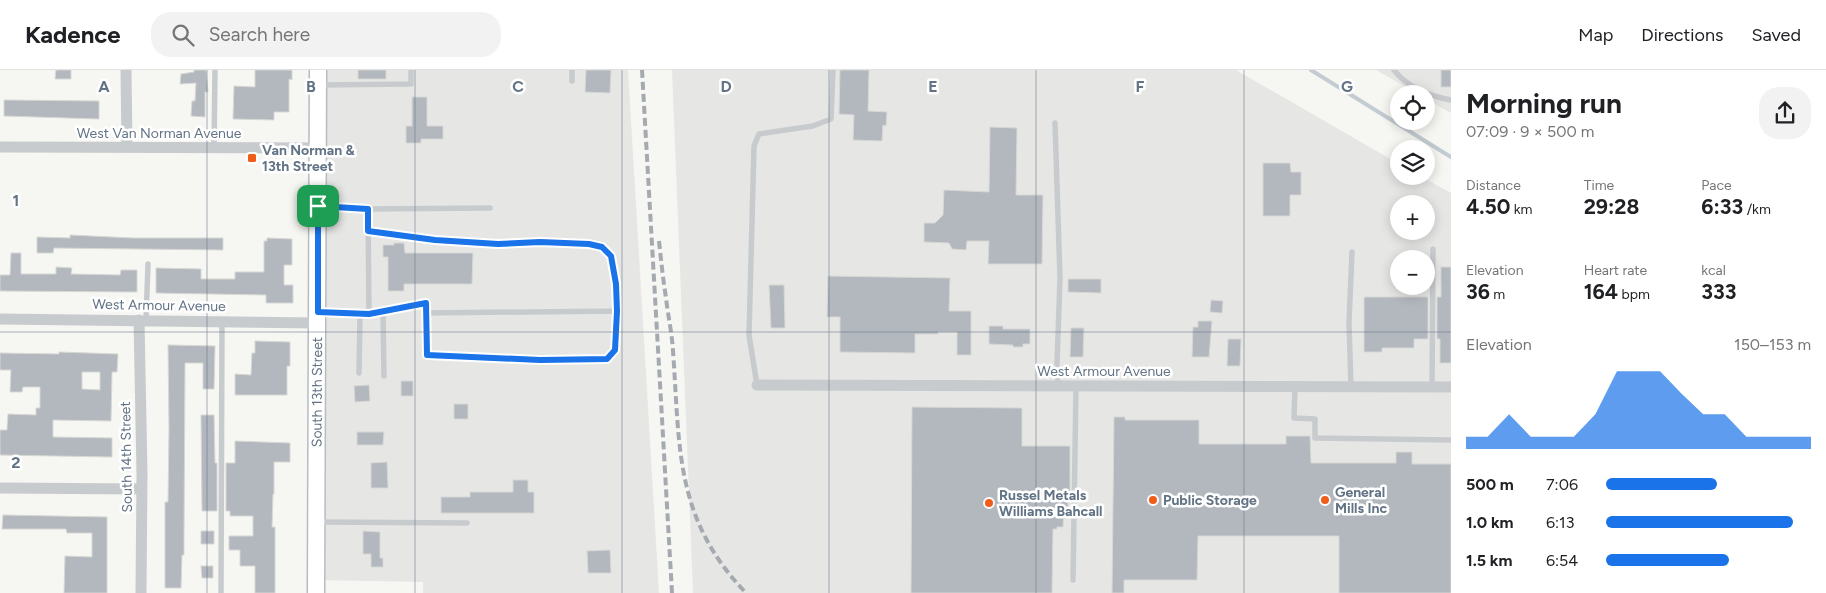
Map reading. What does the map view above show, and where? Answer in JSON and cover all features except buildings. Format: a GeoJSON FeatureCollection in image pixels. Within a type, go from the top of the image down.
{"type":"FeatureCollection","features":[{"type":"Feature","properties":{"kind":"street"},"geometry":{"type":"LineString","coordinates":[[126,70],[127,147]]}},
{"type":"Feature","properties":{"kind":"street","name":"South 13th Street"},"geometry":{"type":"LineString","coordinates":[[316,593],[318,78]]}},
{"type":"Feature","properties":{"kind":"street","name":"West Van Norman Avenue"},"geometry":{"type":"LineString","coordinates":[[0,148],[318,148]]}},
{"type":"Feature","properties":{"kind":"street","name":"West Armour Avenue"},"geometry":{"type":"LineString","coordinates":[[0,319],[222,321],[318,318]]}},
{"type":"Feature","properties":{"kind":"street","name":"South 14th Street"},"geometry":{"type":"LineString","coordinates":[[142,593],[143,320]]}},
{"type":"Feature","properties":{"kind":"street","name":"West Armour Avenue"},"geometry":{"type":"LineString","coordinates":[[757,385],[1451,387]]}},
{"type":"Feature","properties":{"kind":"street"},"geometry":{"type":"LineString","coordinates":[[0,488],[142,489]]}},
{"type":"Feature","properties":{"kind":"lane"},"geometry":{"type":"LineString","coordinates":[[214,148],[215,70]]}},
{"type":"Feature","properties":{"kind":"lane"},"geometry":{"type":"LineString","coordinates":[[318,78],[411,84],[411,70]]}},
{"type":"Feature","properties":{"kind":"lane"},"geometry":{"type":"LineString","coordinates":[[572,70],[572,81]]}},
{"type":"Feature","properties":{"kind":"lane"},"geometry":{"type":"LineString","coordinates":[[757,385],[749,335],[754,146],[759,134],[813,126],[831,119],[833,70]]}},
{"type":"Feature","properties":{"kind":"lane"},"geometry":{"type":"LineString","coordinates":[[1394,70],[1400,77],[1420,90],[1451,100]]}},
{"type":"Feature","properties":{"kind":"lane"},"geometry":{"type":"LineString","coordinates":[[1055,123],[1060,278],[1058,386]]}},
{"type":"Feature","properties":{"kind":"lane"},"geometry":{"type":"LineString","coordinates":[[318,206],[368,209],[490,208]]}},
{"type":"Feature","properties":{"kind":"lane"},"geometry":{"type":"LineString","coordinates":[[368,209],[369,314]]}},
{"type":"Feature","properties":{"kind":"lane"},"geometry":{"type":"LineString","coordinates":[[318,318],[369,314],[426,303],[427,355],[540,360],[607,359],[615,350],[616,284],[611,256],[602,247],[589,244],[540,242],[498,244],[435,240],[368,231]]}},
{"type":"Feature","properties":{"kind":"lane"},"geometry":{"type":"LineString","coordinates":[[1432,249],[1432,387]]}},
{"type":"Feature","properties":{"kind":"lane"},"geometry":{"type":"LineString","coordinates":[[1351,387],[1349,323],[1352,252]]}},
{"type":"Feature","properties":{"kind":"lane"},"geometry":{"type":"LineString","coordinates":[[143,320],[148,264]]}},
{"type":"Feature","properties":{"kind":"lane"},"geometry":{"type":"LineString","coordinates":[[384,311],[384,376]]}},
{"type":"Feature","properties":{"kind":"lane"},"geometry":{"type":"LineString","coordinates":[[426,313],[617,311]]}},
{"type":"Feature","properties":{"kind":"lane"},"geometry":{"type":"LineString","coordinates":[[360,314],[360,373]]}},
{"type":"Feature","properties":{"kind":"lane"},"geometry":{"type":"LineString","coordinates":[[221,593],[222,321]]}},
{"type":"Feature","properties":{"kind":"lane"},"geometry":{"type":"LineString","coordinates":[[1073,580],[1076,386]]}},
{"type":"Feature","properties":{"kind":"lane"},"geometry":{"type":"LineString","coordinates":[[1295,387],[1294,418],[1315,419],[1315,438],[1451,440]]}},
{"type":"Feature","properties":{"kind":"lane"},"geometry":{"type":"LineString","coordinates":[[316,522],[467,523]]}},
{"type":"Feature","properties":{"kind":"shaded area"},"geometry":{"type":"Polygon","coordinates":[[[318,70],[628,70],[659,593],[423,593],[423,582],[316,580],[318,70]]]}},
{"type":"Feature","properties":{"kind":"shaded area"},"geometry":{"type":"Polygon","coordinates":[[[672,70],[1236,70],[1390,159],[1390,185],[1435,184],[1451,193],[1451,593],[693,593],[672,70]]]}},
{"type":"Feature","properties":{"kind":"shaded area"},"geometry":{"type":"Polygon","coordinates":[[[1376,70],[1451,70],[1451,113],[1435,104],[1435,85],[1402,85],[1376,70]]]}},
{"type":"Feature","properties":{"kind":"waterway"},"geometry":{"type":"LineString","coordinates":[[1311,70],[1451,157]]}},
{"type":"Feature","properties":{"kind":"railway"},"geometry":{"type":"LineString","coordinates":[[642,70],[672,593]]}},
{"type":"Feature","properties":{"kind":"railway"},"geometry":{"type":"LineString","coordinates":[[659,241],[672,344],[677,419],[685,480],[693,509],[705,537],[722,565],[746,593]]}},
{"type":"Feature","properties":{"kind":"place","name":"Van Norman & 13th Street"},"geometry":{"type":"Point","coordinates":[252,158]}},
{"type":"Feature","properties":{"kind":"place","name":"Public Storage"},"geometry":{"type":"Point","coordinates":[1153,500]}},
{"type":"Feature","properties":{"kind":"place","name":"General Mills Inc"},"geometry":{"type":"Point","coordinates":[1325,500]}},
{"type":"Feature","properties":{"kind":"place","name":"Russel Metals Williams Bahcall"},"geometry":{"type":"Point","coordinates":[989,503]}},
{"type":"Feature","properties":{"kind":"route"},"geometry":{"type":"LineString","coordinates":[[318,206],[368,209],[368,231],[412,238],[498,244],[540,242],[589,244],[602,247],[611,256],[616,284],[615,350],[607,359],[540,360],[427,355],[426,303],[369,314],[318,312],[318,206]]}}]}
